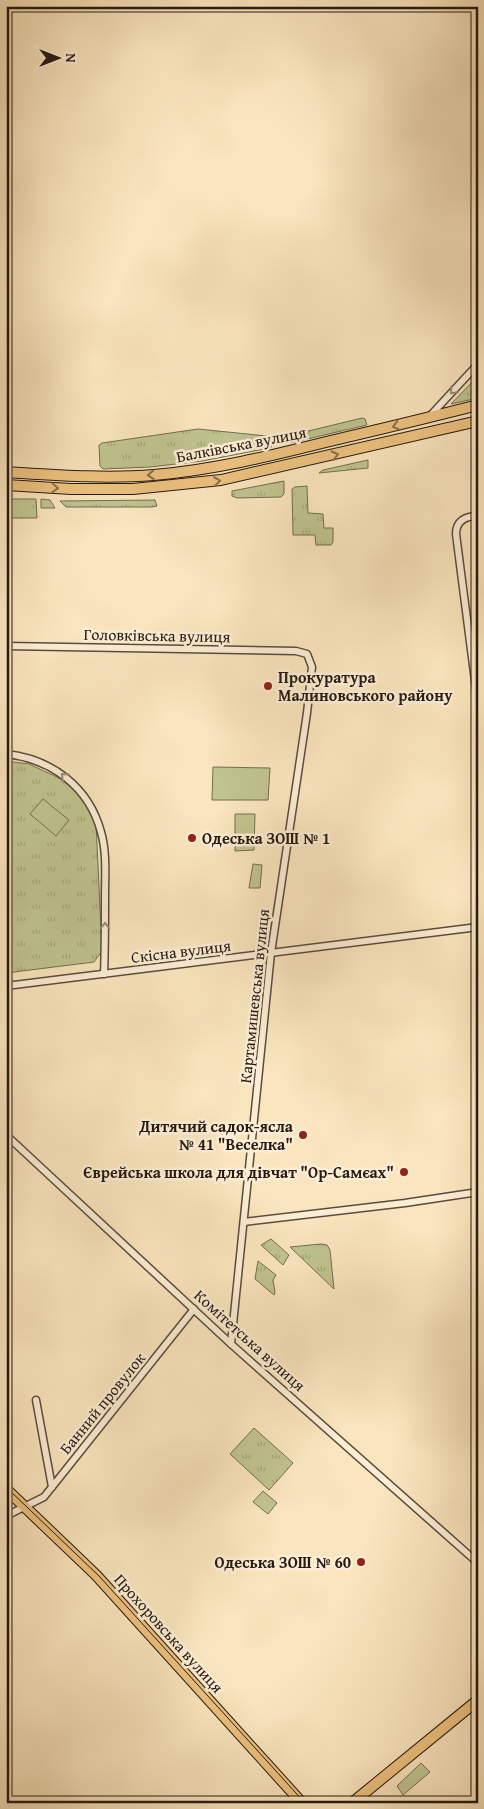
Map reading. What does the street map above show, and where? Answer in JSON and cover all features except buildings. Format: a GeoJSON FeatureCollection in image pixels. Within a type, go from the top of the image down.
{"type":"FeatureCollection","features":[{"type":"Feature","properties":{"kind":"main road","name":"Балківська вулиця"},"geometry":{"type":"LineString","coordinates":[[6,472],[107,476],[154,475],[183,471],[264,457],[478,405]]}},
{"type":"Feature","properties":{"kind":"main road","name":"Балківська вулиця"},"geometry":{"type":"LineString","coordinates":[[6,486],[116,490],[157,488],[221,480],[478,421]]}},
{"type":"Feature","properties":{"kind":"main road","name":"Прохоровська вулиця"},"geometry":{"type":"LineString","coordinates":[[6,1489],[96,1575],[302,1803]]}},
{"type":"Feature","properties":{"kind":"main road"},"geometry":{"type":"LineString","coordinates":[[352,1803],[478,1700]]}},
{"type":"Feature","properties":{"kind":"street"},"geometry":{"type":"LineString","coordinates":[[428,418],[478,364]]}},
{"type":"Feature","properties":{"kind":"street"},"geometry":{"type":"LineString","coordinates":[[478,516],[465,518],[459,521],[456,527],[478,704]]}},
{"type":"Feature","properties":{"kind":"street","name":"Головківська вулиця"},"geometry":{"type":"LineString","coordinates":[[6,646],[296,651],[307,654]]}},
{"type":"Feature","properties":{"kind":"street","name":"Картамишевська вулиця"},"geometry":{"type":"LineString","coordinates":[[232,1344],[271,953],[307,713],[312,667],[307,654]]}},
{"type":"Feature","properties":{"kind":"street"},"geometry":{"type":"LineString","coordinates":[[6,754],[36,760],[57,770],[74,785],[91,808],[101,832],[106,860],[104,974]]}},
{"type":"Feature","properties":{"kind":"street","name":"Cкісна вулиця"},"geometry":{"type":"LineString","coordinates":[[6,986],[478,927]]}},
{"type":"Feature","properties":{"kind":"street","name":"Комітетська вулиця"},"geometry":{"type":"LineString","coordinates":[[6,1135],[232,1344],[478,1563]]}},
{"type":"Feature","properties":{"kind":"street"},"geometry":{"type":"LineString","coordinates":[[244,1222],[405,1203],[478,1192]]}},
{"type":"Feature","properties":{"kind":"street","name":"Банний провулок"},"geometry":{"type":"LineString","coordinates":[[6,1516],[44,1497],[194,1309]]}},
{"type":"Feature","properties":{"kind":"street"},"geometry":{"type":"LineString","coordinates":[[36,1400],[52,1487]]}},
{"type":"Feature","properties":{"kind":"green space"},"geometry":{"type":"Polygon","coordinates":[[[478,376],[478,398],[451,404],[478,376]]]}},
{"type":"Feature","properties":{"kind":"green space"},"geometry":{"type":"Polygon","coordinates":[[[362,418],[365,419],[367,425],[290,443],[289,438],[292,435],[362,418]]]}},
{"type":"Feature","properties":{"kind":"green space"},"geometry":{"type":"Polygon","coordinates":[[[198,429],[267,436],[270,437],[272,446],[270,448],[202,461],[150,467],[103,469],[100,466],[99,445],[102,443],[198,429]]]}},
{"type":"Feature","properties":{"kind":"green space"},"geometry":{"type":"Polygon","coordinates":[[[368,460],[368,468],[319,473],[323,470],[368,460]]]}},
{"type":"Feature","properties":{"kind":"green space"},"geometry":{"type":"Polygon","coordinates":[[[284,481],[284,494],[281,497],[237,498],[232,496],[232,491],[284,481]]]}},
{"type":"Feature","properties":{"kind":"green space"},"geometry":{"type":"Polygon","coordinates":[[[307,486],[308,513],[323,514],[324,528],[333,528],[333,542],[331,545],[316,545],[315,535],[293,535],[292,489],[307,486]]]}},
{"type":"Feature","properties":{"kind":"green space"},"geometry":{"type":"Polygon","coordinates":[[[6,499],[36,499],[37,518],[6,518],[6,499]]]}},
{"type":"Feature","properties":{"kind":"green space"},"geometry":{"type":"Polygon","coordinates":[[[41,499],[50,500],[55,508],[41,508],[41,499]]]}},
{"type":"Feature","properties":{"kind":"green space"},"geometry":{"type":"Polygon","coordinates":[[[155,500],[157,506],[152,507],[66,507],[60,501],[155,500]]]}},
{"type":"Feature","properties":{"kind":"green space"},"geometry":{"type":"Polygon","coordinates":[[[6,761],[29,764],[59,778],[80,794],[96,823],[102,951],[94,962],[6,973],[6,761]]]}},
{"type":"Feature","properties":{"kind":"green space"},"geometry":{"type":"Polygon","coordinates":[[[213,767],[270,768],[268,800],[212,800],[213,767]]]}},
{"type":"Feature","properties":{"kind":"green space"},"geometry":{"type":"Polygon","coordinates":[[[43,799],[69,820],[56,836],[30,814],[43,799]]]}},
{"type":"Feature","properties":{"kind":"green space"},"geometry":{"type":"Polygon","coordinates":[[[235,814],[255,814],[254,850],[235,851],[235,814]]]}},
{"type":"Feature","properties":{"kind":"green space"},"geometry":{"type":"Polygon","coordinates":[[[253,864],[262,865],[260,888],[249,888],[253,864]]]}},
{"type":"Feature","properties":{"kind":"green space"},"geometry":{"type":"Polygon","coordinates":[[[271,1239],[289,1255],[283,1265],[261,1245],[271,1239]]]}},
{"type":"Feature","properties":{"kind":"green space"},"geometry":{"type":"Polygon","coordinates":[[[327,1245],[330,1250],[334,1289],[290,1247],[327,1245]]]}},
{"type":"Feature","properties":{"kind":"green space"},"geometry":{"type":"Polygon","coordinates":[[[258,1261],[276,1275],[273,1280],[274,1295],[255,1279],[258,1261]]]}},
{"type":"Feature","properties":{"kind":"green space"},"geometry":{"type":"Polygon","coordinates":[[[254,1428],[293,1463],[269,1490],[230,1454],[254,1428]]]}},
{"type":"Feature","properties":{"kind":"green space"},"geometry":{"type":"Polygon","coordinates":[[[263,1491],[277,1503],[268,1514],[253,1502],[263,1491]]]}},
{"type":"Feature","properties":{"kind":"green space"},"geometry":{"type":"Polygon","coordinates":[[[421,1763],[430,1772],[403,1795],[397,1786],[421,1763]]]}},
{"type":"Feature","properties":{"kind":"tram line"},"geometry":{"type":"LineString","coordinates":[[6,1487],[99,1576],[305,1803]]}},
{"type":"Feature","properties":{"kind":"place","name":"Прокуратура Малиновського району"},"geometry":{"type":"Point","coordinates":[268,686]}},
{"type":"Feature","properties":{"kind":"place","name":"Одеська ЗОШ № 1"},"geometry":{"type":"Point","coordinates":[192,838]}},
{"type":"Feature","properties":{"kind":"place","name":"Дитячий садок-ясла № 41 \"Веселка\""},"geometry":{"type":"Point","coordinates":[303,1135]}},
{"type":"Feature","properties":{"kind":"place","name":"Єврейська школа для дівчат \"Ор-Самєах\""},"geometry":{"type":"Point","coordinates":[404,1172]}},
{"type":"Feature","properties":{"kind":"place","name":"Одеська ЗОШ № 60"},"geometry":{"type":"Point","coordinates":[361,1562]}}]}
